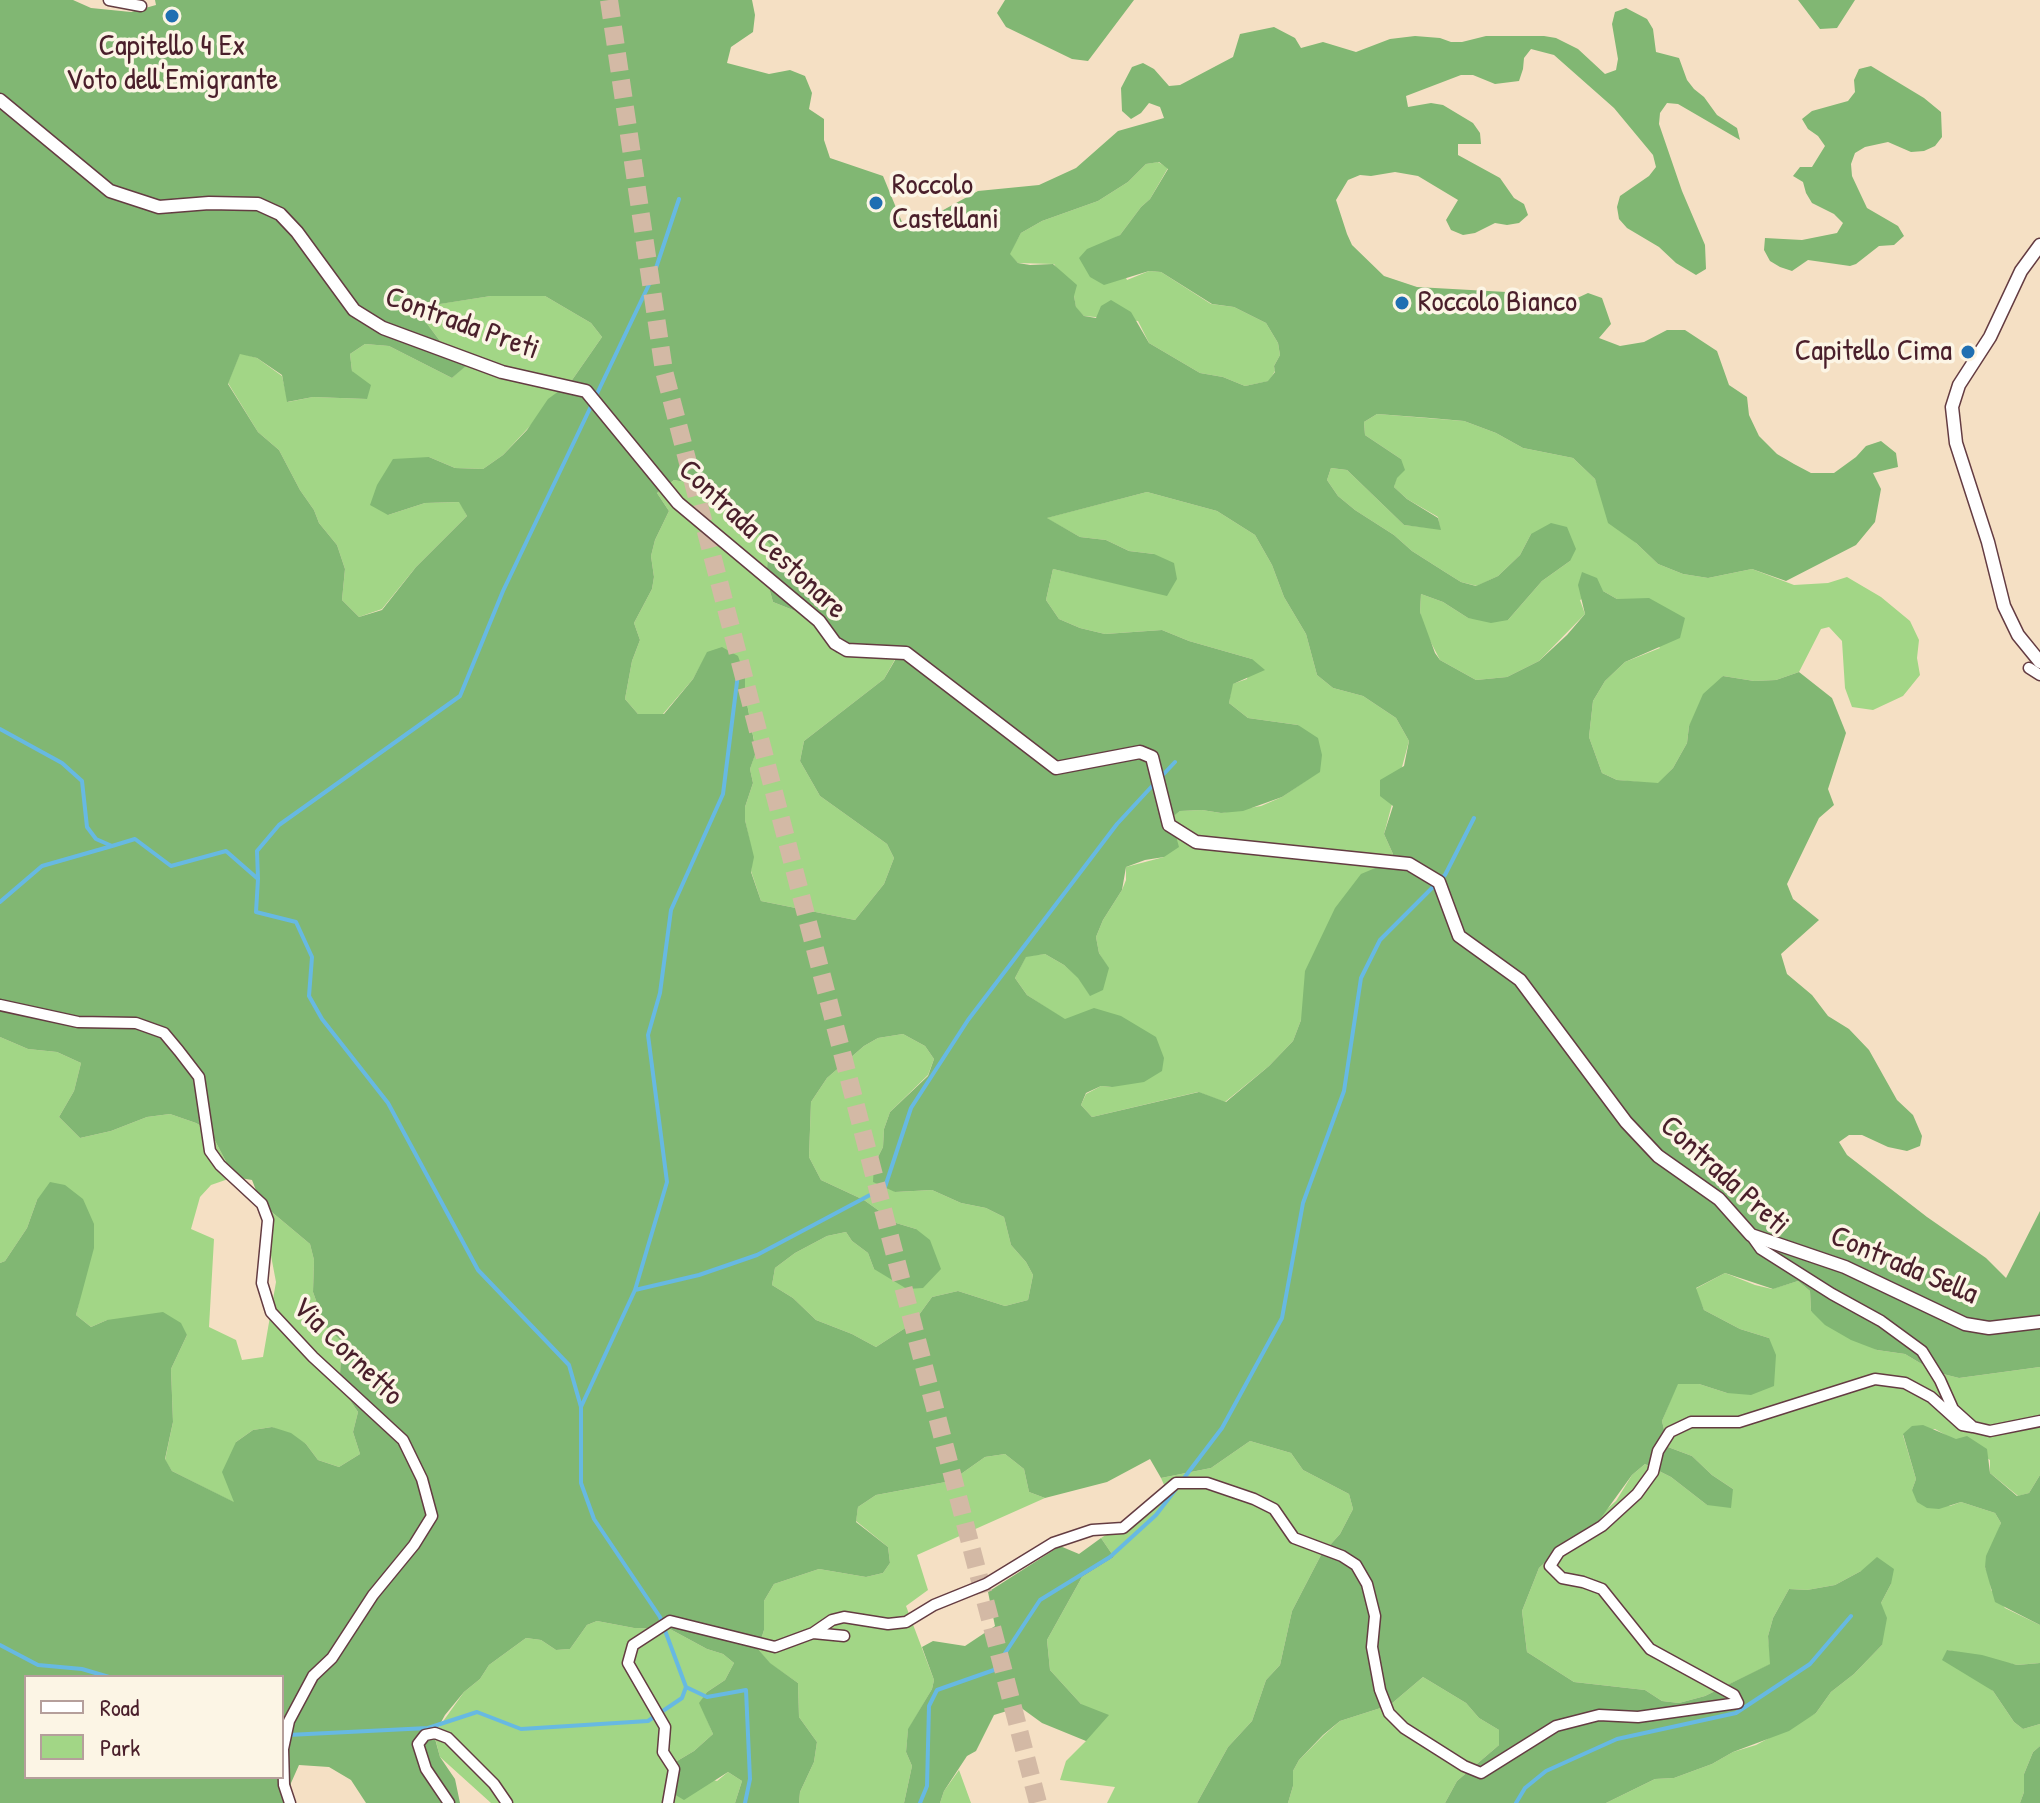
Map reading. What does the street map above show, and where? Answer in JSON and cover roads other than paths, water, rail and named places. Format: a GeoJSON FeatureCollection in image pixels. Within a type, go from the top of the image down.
{"type":"FeatureCollection","features":[{"type":"Feature","properties":{"kind":"street"},"geometry":{"type":"LineString","coordinates":[[109,0],[141,6]]}},
{"type":"Feature","properties":{"kind":"street","name":"Contrada Preti"},"geometry":{"type":"LineString","coordinates":[[0,100],[110,191],[159,207],[209,203],[258,204],[280,214],[297,232],[354,310],[383,328],[502,372],[586,391],[599,408]]}},
{"type":"Feature","properties":{"kind":"street"},"geometry":{"type":"LineString","coordinates":[[2040,245],[2021,271],[1990,337],[1959,385],[1952,407],[1956,443],[1988,542],[2004,606],[2040,675]]}},
{"type":"Feature","properties":{"kind":"street","name":"Contrada Cestonare"},"geometry":{"type":"LineString","coordinates":[[599,408],[678,503],[819,621],[835,643],[847,650],[906,653],[1056,768],[1140,752],[1152,757],[1169,825],[1196,842],[1409,864],[1435,879]]}},
{"type":"Feature","properties":{"kind":"street","name":"Contrada Preti"},"geometry":{"type":"LineString","coordinates":[[1435,879],[1459,936],[1520,980],[1626,1122],[1658,1156],[1719,1199],[1761,1249],[1881,1321],[1922,1351],[1953,1409],[1973,1427]]}},
{"type":"Feature","properties":{"kind":"street","name":"Via Cornetto"},"geometry":{"type":"LineString","coordinates":[[0,1005],[78,1022],[136,1023],[164,1033],[199,1077],[210,1151],[220,1165],[262,1204],[268,1220],[262,1283],[271,1312],[313,1357],[403,1440],[422,1479],[432,1516],[414,1545],[373,1595],[332,1658],[313,1676],[288,1726],[284,1743],[284,1785],[290,1803]]}},
{"type":"Feature","properties":{"kind":"street","name":"Contrada Sella"},"geometry":{"type":"LineString","coordinates":[[1751,1235],[1845,1267],[1965,1324],[1989,1328],[2040,1322]]}},
{"type":"Feature","properties":{"kind":"street"},"geometry":{"type":"LineString","coordinates":[[668,1803],[674,1769],[663,1752],[665,1727],[628,1663],[633,1645],[670,1621],[775,1647],[844,1617],[888,1624],[906,1622],[934,1605],[986,1584],[1053,1543],[1092,1530],[1123,1528],[1176,1483],[1207,1483],[1254,1499],[1274,1509],[1294,1538],[1342,1556],[1356,1565],[1367,1584],[1375,1616],[1372,1647],[1380,1690],[1389,1713],[1404,1728],[1464,1766],[1481,1773],[1556,1726],[1599,1715],[1638,1717],[1738,1703],[1734,1695],[1650,1649],[1602,1589],[1562,1578],[1550,1566],[1559,1552],[1602,1526],[1637,1494],[1653,1472],[1658,1451],[1670,1432],[1691,1422],[1739,1422],[1875,1379],[1905,1383],[1931,1397],[1962,1425],[1990,1431],[2040,1421]]}},
{"type":"Feature","properties":{"kind":"street"},"geometry":{"type":"LineString","coordinates":[[813,1633],[844,1636]]}},
{"type":"Feature","properties":{"kind":"street"},"geometry":{"type":"LineString","coordinates":[[449,1803],[426,1769],[418,1744],[425,1735],[435,1733],[448,1738],[494,1784],[507,1803]]}},
{"type":"Feature","properties":{"kind":"waterway"},"geometry":{"type":"LineString","coordinates":[[258,879],[257,851],[279,825],[460,696],[503,591],[654,274],[679,199]]}},
{"type":"Feature","properties":{"kind":"waterway"},"geometry":{"type":"LineString","coordinates":[[581,1407],[635,1290],[667,1182],[648,1035],[660,993],[671,910],[723,794],[738,674]]}},
{"type":"Feature","properties":{"kind":"waterway"},"geometry":{"type":"LineString","coordinates":[[0,729],[62,763],[82,781],[87,827],[96,839],[112,846],[135,839],[171,866],[226,851],[258,879],[256,912],[296,922],[312,957],[309,996],[322,1019],[388,1103],[478,1270],[569,1365],[581,1407],[581,1483],[594,1519],[660,1617],[686,1687],[707,1697],[746,1690],[750,1779],[745,1803]]}},
{"type":"Feature","properties":{"kind":"waterway"},"geometry":{"type":"LineString","coordinates":[[1160,778],[1175,762]]}},
{"type":"Feature","properties":{"kind":"waterway"},"geometry":{"type":"LineString","coordinates":[[635,1290],[699,1275],[757,1255],[885,1187],[911,1108],[968,1020],[1117,824],[1154,784]]}},
{"type":"Feature","properties":{"kind":"waterway"},"geometry":{"type":"LineString","coordinates":[[1181,1482],[1222,1428],[1282,1318],[1303,1203],[1344,1091],[1361,978],[1380,940],[1445,875],[1474,818]]}},
{"type":"Feature","properties":{"kind":"waterway"},"geometry":{"type":"LineString","coordinates":[[0,902],[42,866],[112,846]]}},
{"type":"Feature","properties":{"kind":"waterway"},"geometry":{"type":"LineString","coordinates":[[920,1803],[927,1786],[929,1706],[937,1690],[994,1670],[1040,1600],[1110,1557],[1156,1515],[1176,1489]]}},
{"type":"Feature","properties":{"kind":"waterway"},"geometry":{"type":"LineString","coordinates":[[1516,1803],[1525,1788],[1546,1771],[1617,1739],[1736,1713],[1810,1664],[1851,1616]]}},
{"type":"Feature","properties":{"kind":"waterway"},"geometry":{"type":"LineString","coordinates":[[0,1645],[38,1665],[82,1669],[102,1675]]}},
{"type":"Feature","properties":{"kind":"waterway"},"geometry":{"type":"LineString","coordinates":[[288,1735],[428,1728],[477,1712],[521,1729],[648,1721],[682,1698],[686,1687]]}},
{"type":"Feature","properties":{"kind":"tunnel"},"geometry":{"type":"LineString","coordinates":[[609,0],[664,371],[1038,1803]]}},
{"type":"Feature","properties":{"kind":"place","name":"Capitello 4 Ex Voto dell'Emigrante"},"geometry":{"type":"Point","coordinates":[172,16]}},
{"type":"Feature","properties":{"kind":"place","name":"Roccolo Castellani"},"geometry":{"type":"Point","coordinates":[876,203]}},
{"type":"Feature","properties":{"kind":"place","name":"Roccolo Bianco"},"geometry":{"type":"Point","coordinates":[1402,303]}},
{"type":"Feature","properties":{"kind":"place","name":"Capitello Cima"},"geometry":{"type":"Point","coordinates":[1968,352]}}]}
